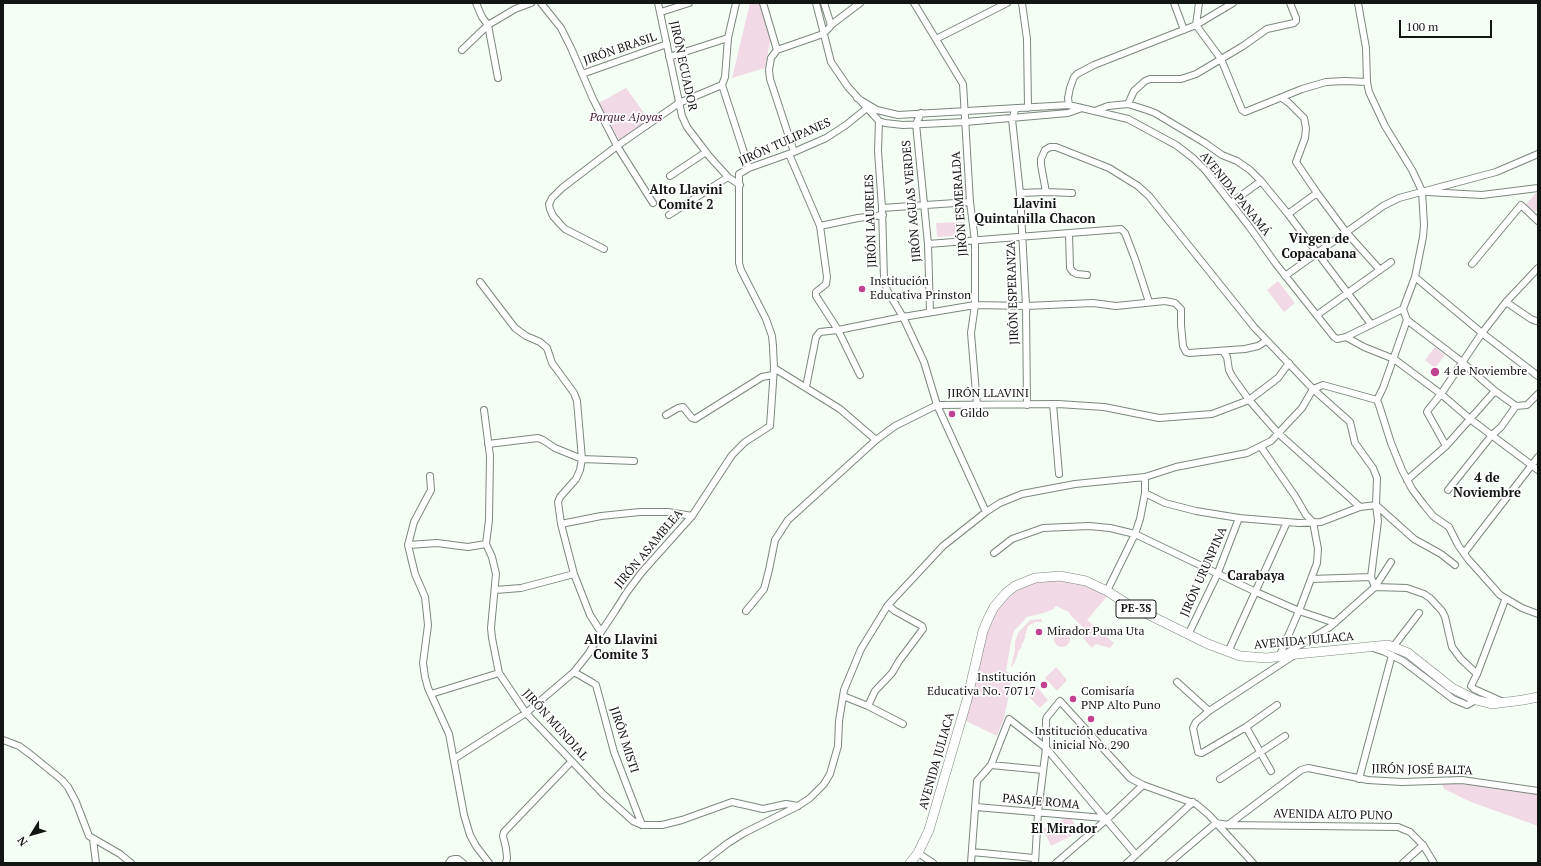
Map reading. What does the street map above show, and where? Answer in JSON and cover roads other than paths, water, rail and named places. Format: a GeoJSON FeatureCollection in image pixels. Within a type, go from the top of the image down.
{"type":"FeatureCollection","features":[{"type":"Feature","properties":{"kind":"highway","name":"AVENIDA JULIACA"},"geometry":{"type":"LineString","coordinates":[[910,863],[918,853],[929,830],[967,700],[983,631],[994,607],[1006,593],[1015,586],[1035,578],[1060,576],[1077,578],[1107,591],[1128,605],[1188,635],[1240,656],[1258,658],[1279,657],[1381,645],[1392,651],[1408,653],[1452,688],[1476,700],[1492,704],[1538,696]]}},
{"type":"Feature","properties":{"kind":"street"},"geometry":{"type":"LineString","coordinates":[[476,3],[482,17],[488,25],[498,78]]}},
{"type":"Feature","properties":{"kind":"street"},"geometry":{"type":"LineString","coordinates":[[462,50],[488,25],[515,9],[531,3]]}},
{"type":"Feature","properties":{"kind":"street"},"geometry":{"type":"LineString","coordinates":[[541,3],[561,28],[617,146],[652,203]]}},
{"type":"Feature","properties":{"kind":"street","name":"JIRÓN ECUADOR"},"geometry":{"type":"LineString","coordinates":[[658,3],[682,116],[687,127],[706,152],[728,177],[740,185]]}},
{"type":"Feature","properties":{"kind":"street"},"geometry":{"type":"LineString","coordinates":[[660,12],[689,3]]}},
{"type":"Feature","properties":{"kind":"street"},"geometry":{"type":"LineString","coordinates":[[736,3],[728,38],[725,77],[722,85],[750,168]]}},
{"type":"Feature","properties":{"kind":"street"},"geometry":{"type":"LineString","coordinates":[[763,3],[777,50]]}},
{"type":"Feature","properties":{"kind":"street","name":"AVENIDA PANAMÁ"},"geometry":{"type":"LineString","coordinates":[[816,3],[830,62],[857,98],[879,121],[903,125],[1012,119],[1068,113],[1082,108]]}},
{"type":"Feature","properties":{"kind":"street"},"geometry":{"type":"LineString","coordinates":[[824,3],[831,25]]}},
{"type":"Feature","properties":{"kind":"street"},"geometry":{"type":"LineString","coordinates":[[860,3],[831,25],[823,34],[777,50],[771,58],[768,75],[792,153],[820,226],[827,277],[826,284],[816,292],[816,296],[838,330],[860,375]]}},
{"type":"Feature","properties":{"kind":"street","name":"JIRÓN ESMERALDA"},"geometry":{"type":"LineString","coordinates":[[915,3],[963,84],[966,112],[965,122],[970,202],[975,241],[975,305],[972,333],[977,405]]}},
{"type":"Feature","properties":{"kind":"street"},"geometry":{"type":"LineString","coordinates":[[936,39],[1007,3]]}},
{"type":"Feature","properties":{"kind":"street"},"geometry":{"type":"LineString","coordinates":[[1022,3],[1027,39],[1028,108]]}},
{"type":"Feature","properties":{"kind":"street"},"geometry":{"type":"LineString","coordinates":[[1174,3],[1184,30]]}},
{"type":"Feature","properties":{"kind":"street"},"geometry":{"type":"LineString","coordinates":[[1199,3],[1196,25],[1221,59],[1242,110],[1245,112],[1250,111],[1264,103],[1326,82],[1367,82]]}},
{"type":"Feature","properties":{"kind":"street"},"geometry":{"type":"LineString","coordinates":[[1070,105],[1068,98],[1070,88],[1077,74],[1094,65],[1196,25],[1233,3]]}},
{"type":"Feature","properties":{"kind":"street"},"geometry":{"type":"LineString","coordinates":[[1128,104],[1134,91],[1145,81],[1150,79],[1181,79],[1196,74],[1267,29],[1296,21],[1290,3]]}},
{"type":"Feature","properties":{"kind":"street"},"geometry":{"type":"LineString","coordinates":[[1358,3],[1366,48],[1367,82],[1372,99],[1385,126],[1412,170],[1422,191],[1423,237],[1414,277],[1403,309],[1407,320],[1462,362],[1495,391],[1516,406],[1527,405],[1538,394]]}},
{"type":"Feature","properties":{"kind":"street"},"geometry":{"type":"LineString","coordinates":[[669,57],[728,38]]}},
{"type":"Feature","properties":{"kind":"street","name":"JIRÓN BRASIL"},"geometry":{"type":"LineString","coordinates":[[582,74],[667,44]]}},
{"type":"Feature","properties":{"kind":"street"},"geometry":{"type":"LineString","coordinates":[[604,249],[565,229],[553,216],[549,204],[552,198],[562,188],[617,146],[679,103],[722,85]]}},
{"type":"Feature","properties":{"kind":"street","name":"AVENIDA PANAMÁ"},"geometry":{"type":"LineString","coordinates":[[857,98],[877,110],[898,115],[1070,105],[1128,119],[1176,145],[1193,158],[1206,171],[1285,276],[1334,337],[1337,339],[1346,337]]}},
{"type":"Feature","properties":{"kind":"street"},"geometry":{"type":"LineString","coordinates":[[1282,98],[1304,118],[1306,138],[1296,162],[1346,232],[1380,270]]}},
{"type":"Feature","properties":{"kind":"street"},"geometry":{"type":"LineString","coordinates":[[1095,111],[1108,106],[1128,104],[1155,113],[1222,155],[1236,161],[1250,170],[1288,214],[1372,324]]}},
{"type":"Feature","properties":{"kind":"street","name":"JIRÓN TULIPANES"},"geometry":{"type":"LineString","coordinates":[[740,185],[739,174],[750,168],[792,153],[826,138],[846,125],[867,108]]}},
{"type":"Feature","properties":{"kind":"street","name":"JIRÓN ESPERANZA"},"geometry":{"type":"LineString","coordinates":[[1016,108],[1012,119],[1020,194],[1026,306],[1027,405]]}},
{"type":"Feature","properties":{"kind":"street","name":"JIRÓN AGUAS VERDES"},"geometry":{"type":"LineString","coordinates":[[921,113],[916,124],[928,244],[930,312]]}},
{"type":"Feature","properties":{"kind":"street","name":"JIRÓN LAURELES"},"geometry":{"type":"LineString","coordinates":[[879,121],[878,151],[884,279],[887,290],[903,316],[924,362],[937,405],[986,512]]}},
{"type":"Feature","properties":{"kind":"street"},"geometry":{"type":"LineString","coordinates":[[1046,192],[1041,159],[1045,150],[1050,147],[1062,149],[1109,168],[1138,186],[1159,208],[1239,310],[1266,341],[1313,389],[1352,425],[1355,443],[1376,473],[1377,478],[1376,505],[1378,521],[1371,577],[1375,587]]}},
{"type":"Feature","properties":{"kind":"street"},"geometry":{"type":"LineString","coordinates":[[670,176],[706,152]]}},
{"type":"Feature","properties":{"kind":"street"},"geometry":{"type":"LineString","coordinates":[[1285,276],[1383,206],[1399,198],[1496,172],[1538,154]]}},
{"type":"Feature","properties":{"kind":"street","name":"JIRÓN TULIPANES"},"geometry":{"type":"LineString","coordinates":[[669,215],[728,177]]}},
{"type":"Feature","properties":{"kind":"street"},"geometry":{"type":"LineString","coordinates":[[1231,203],[1261,181]]}},
{"type":"Feature","properties":{"kind":"street"},"geometry":{"type":"LineString","coordinates":[[740,185],[739,263],[766,319],[772,336],[774,371]]}},
{"type":"Feature","properties":{"kind":"street"},"geometry":{"type":"LineString","coordinates":[[1422,191],[1463,195],[1482,195],[1538,188]]}},
{"type":"Feature","properties":{"kind":"street"},"geometry":{"type":"LineString","coordinates":[[1020,194],[1046,192],[1072,193]]}},
{"type":"Feature","properties":{"kind":"street"},"geometry":{"type":"LineString","coordinates":[[1288,214],[1317,193]]}},
{"type":"Feature","properties":{"kind":"street"},"geometry":{"type":"LineString","coordinates":[[820,226],[925,204],[970,202]]}},
{"type":"Feature","properties":{"kind":"street"},"geometry":{"type":"LineString","coordinates":[[1472,264],[1521,205],[1538,221]]}},
{"type":"Feature","properties":{"kind":"street"},"geometry":{"type":"LineString","coordinates":[[928,244],[1121,229],[1125,233],[1150,302]]}},
{"type":"Feature","properties":{"kind":"street"},"geometry":{"type":"LineString","coordinates":[[1069,234],[1070,268],[1077,274],[1087,275]]}},
{"type":"Feature","properties":{"kind":"street"},"geometry":{"type":"LineString","coordinates":[[1317,315],[1391,262]]}},
{"type":"Feature","properties":{"kind":"street"},"geometry":{"type":"LineString","coordinates":[[1446,446],[1427,412],[1428,410],[1441,394],[1482,333],[1506,302],[1538,268]]}},
{"type":"Feature","properties":{"kind":"street"},"geometry":{"type":"LineString","coordinates":[[1414,277],[1482,333],[1538,376]]}},
{"type":"Feature","properties":{"kind":"street"},"geometry":{"type":"LineString","coordinates":[[480,282],[515,328],[526,336],[540,342],[547,348],[552,363],[574,393],[578,401],[582,459],[580,470],[576,478],[558,500],[561,524],[574,574],[590,615],[601,632]]}},
{"type":"Feature","properties":{"kind":"street"},"geometry":{"type":"LineString","coordinates":[[806,387],[816,337],[820,332],[838,330],[903,316],[975,305],[1040,306],[1093,303],[1116,306],[1165,301],[1175,303],[1181,310],[1183,346],[1186,352],[1191,354],[1253,348],[1266,341]]}},
{"type":"Feature","properties":{"kind":"street"},"geometry":{"type":"LineString","coordinates":[[1506,302],[1530,319],[1538,321]]}},
{"type":"Feature","properties":{"kind":"street"},"geometry":{"type":"LineString","coordinates":[[1346,337],[1403,309]]}},
{"type":"Feature","properties":{"kind":"street"},"geometry":{"type":"LineString","coordinates":[[1407,320],[1394,359],[1377,400],[1391,443],[1407,480],[1430,514],[1449,527],[1464,553],[1491,587],[1505,600],[1538,614]]}},
{"type":"Feature","properties":{"kind":"street"},"geometry":{"type":"LineString","coordinates":[[1346,337],[1364,347],[1394,359],[1538,470]]}},
{"type":"Feature","properties":{"kind":"street"},"geometry":{"type":"LineString","coordinates":[[1223,351],[1228,357],[1232,376],[1249,400],[1278,433],[1360,508]]}},
{"type":"Feature","properties":{"kind":"street","name":"JIRÓN LLAVINI"},"geometry":{"type":"LineString","coordinates":[[746,611],[764,589],[775,540],[788,520],[876,440],[895,426],[937,405],[1053,404],[1104,407],[1159,418],[1212,414],[1249,400],[1278,378],[1289,363]]}},
{"type":"Feature","properties":{"kind":"street"},"geometry":{"type":"LineString","coordinates":[[774,371],[806,387],[840,409],[876,440]]}},
{"type":"Feature","properties":{"kind":"street"},"geometry":{"type":"LineString","coordinates":[[666,416],[678,408],[683,407],[692,418],[696,419],[774,371]]}},
{"type":"Feature","properties":{"kind":"street","name":"JIRÓN ASAMBLEA"},"geometry":{"type":"LineString","coordinates":[[454,759],[526,713],[574,672],[589,653],[627,592],[642,572],[692,516],[732,455],[745,442],[769,428],[772,418],[774,371]]}},
{"type":"Feature","properties":{"kind":"street"},"geometry":{"type":"LineString","coordinates":[[702,863],[744,833],[798,806],[810,798],[824,784],[830,774],[838,746],[839,722],[844,690],[861,650],[888,605],[944,546],[986,512],[1000,503],[1022,494],[1075,484],[1145,477],[1176,467],[1247,453],[1271,442],[1302,408],[1313,389],[1322,386],[1377,400]]}},
{"type":"Feature","properties":{"kind":"street"},"geometry":{"type":"LineString","coordinates":[[1407,480],[1446,446],[1495,391]]}},
{"type":"Feature","properties":{"kind":"street"},"geometry":{"type":"LineString","coordinates":[[1053,404],[1059,474]]}},
{"type":"Feature","properties":{"kind":"street"},"geometry":{"type":"LineString","coordinates":[[1448,490],[1492,435],[1509,417],[1516,406]]}},
{"type":"Feature","properties":{"kind":"street","name":"JIRÓN MUNDIAL"},"geometry":{"type":"LineString","coordinates":[[484,410],[490,456],[489,520],[486,544],[496,574],[491,628],[499,673],[526,713],[571,762],[602,794],[633,821],[642,825]]}},
{"type":"Feature","properties":{"kind":"street"},"geometry":{"type":"LineString","coordinates":[[488,444],[538,438],[555,448],[582,459],[634,461]]}},
{"type":"Feature","properties":{"kind":"street"},"geometry":{"type":"LineString","coordinates":[[1261,447],[1295,496],[1306,515],[1313,522],[1318,549],[1317,563],[1299,611],[1279,657]]}},
{"type":"Feature","properties":{"kind":"street"},"geometry":{"type":"LineString","coordinates":[[1464,553],[1538,457]]}},
{"type":"Feature","properties":{"kind":"street"},"geometry":{"type":"LineString","coordinates":[[430,476],[431,490],[414,522],[408,545],[415,574],[425,597],[428,624],[423,663],[425,677],[449,734],[464,815],[470,835],[476,846],[489,863]]}},
{"type":"Feature","properties":{"kind":"street"},"geometry":{"type":"LineString","coordinates":[[1107,591],[1135,534],[1140,519],[1145,493],[1145,477]]}},
{"type":"Feature","properties":{"kind":"street"},"geometry":{"type":"LineString","coordinates":[[1145,493],[1165,503],[1196,510],[1239,518],[1287,522],[1313,522],[1329,520],[1360,508],[1376,505]]}},
{"type":"Feature","properties":{"kind":"street"},"geometry":{"type":"LineString","coordinates":[[1376,505],[1414,539],[1441,554],[1455,564]]}},
{"type":"Feature","properties":{"kind":"street"},"geometry":{"type":"LineString","coordinates":[[561,524],[601,516],[640,512],[668,512],[692,516]]}},
{"type":"Feature","properties":{"kind":"street","name":"JIRÓN URUNPINA"},"geometry":{"type":"LineString","coordinates":[[1188,635],[1217,575],[1239,518]]}},
{"type":"Feature","properties":{"kind":"street"},"geometry":{"type":"LineString","coordinates":[[1228,652],[1287,522]]}},
{"type":"Feature","properties":{"kind":"street"},"geometry":{"type":"LineString","coordinates":[[994,553],[1001,546],[1012,539],[1043,528],[1090,526],[1110,528],[1135,534],[1217,575],[1299,611],[1335,623]]}},
{"type":"Feature","properties":{"kind":"street"},"geometry":{"type":"LineString","coordinates":[[408,545],[437,543],[468,547],[486,544]]}},
{"type":"Feature","properties":{"kind":"street"},"geometry":{"type":"LineString","coordinates":[[1279,657],[1312,639],[1335,623],[1375,587],[1391,562]]}},
{"type":"Feature","properties":{"kind":"street"},"geometry":{"type":"LineString","coordinates":[[495,590],[521,588],[574,574]]}},
{"type":"Feature","properties":{"kind":"street"},"geometry":{"type":"LineString","coordinates":[[1311,579],[1371,577]]}},
{"type":"Feature","properties":{"kind":"street"},"geometry":{"type":"LineString","coordinates":[[1375,587],[1407,588],[1420,592],[1430,598],[1442,611],[1445,617],[1452,647],[1461,659],[1477,674]]}},
{"type":"Feature","properties":{"kind":"street"},"geometry":{"type":"LineString","coordinates":[[1505,600],[1471,686],[1474,689],[1505,702]]}},
{"type":"Feature","properties":{"kind":"street"},"geometry":{"type":"LineString","coordinates":[[868,706],[875,691],[892,673],[923,629],[922,626],[895,611],[888,605]]}},
{"type":"Feature","properties":{"kind":"street"},"geometry":{"type":"LineString","coordinates":[[1360,779],[1392,651],[1419,613]]}},
{"type":"Feature","properties":{"kind":"street"},"geometry":{"type":"LineString","coordinates":[[1277,705],[1246,727],[1201,754],[1198,752],[1193,728],[1196,722],[1209,711],[1297,654]]}},
{"type":"Feature","properties":{"kind":"street","name":"JIRÓN MISTI"},"geometry":{"type":"LineString","coordinates":[[574,672],[593,682],[596,686],[614,752],[642,825]]}},
{"type":"Feature","properties":{"kind":"street"},"geometry":{"type":"LineString","coordinates":[[431,694],[499,673]]}},
{"type":"Feature","properties":{"kind":"street"},"geometry":{"type":"LineString","coordinates":[[1177,682],[1209,711]]}},
{"type":"Feature","properties":{"kind":"street"},"geometry":{"type":"LineString","coordinates":[[843,696],[868,706],[903,724]]}},
{"type":"Feature","properties":{"kind":"street"},"geometry":{"type":"LineString","coordinates":[[972,852],[1035,861],[1038,812],[1046,748],[1047,717],[1060,701],[1127,775],[1143,785],[1193,802],[1216,823],[1253,863]]}},
{"type":"Feature","properties":{"kind":"street"},"geometry":{"type":"LineString","coordinates":[[971,863],[977,781],[991,765],[1008,719],[1046,748],[1136,854]]}},
{"type":"Feature","properties":{"kind":"street"},"geometry":{"type":"LineString","coordinates":[[1246,727],[1271,771]]}},
{"type":"Feature","properties":{"kind":"street"},"geometry":{"type":"LineString","coordinates":[[1220,779],[1285,736]]}},
{"type":"Feature","properties":{"kind":"street"},"geometry":{"type":"LineString","coordinates":[[3,740],[19,746],[62,780],[68,787],[92,839],[96,863]]}},
{"type":"Feature","properties":{"kind":"street"},"geometry":{"type":"LineString","coordinates":[[506,863],[507,858],[503,836],[504,832],[571,762]]}},
{"type":"Feature","properties":{"kind":"street"},"geometry":{"type":"LineString","coordinates":[[991,765],[1043,770]]}},
{"type":"Feature","properties":{"kind":"street","name":"JIRÓN JOSÉ BALTA"},"geometry":{"type":"LineString","coordinates":[[1228,825],[1305,768],[1360,779],[1396,782],[1462,780],[1538,791]]}},
{"type":"Feature","properties":{"kind":"street"},"geometry":{"type":"LineString","coordinates":[[1056,863],[1143,785]]}},
{"type":"Feature","properties":{"kind":"street"},"geometry":{"type":"LineString","coordinates":[[642,825],[662,825],[682,820],[732,802],[763,809],[786,804],[798,806]]}},
{"type":"Feature","properties":{"kind":"street"},"geometry":{"type":"LineString","coordinates":[[1126,863],[1193,802]]}},
{"type":"Feature","properties":{"kind":"street","name":"PASAJE ROMA"},"geometry":{"type":"LineString","coordinates":[[976,807],[1105,819]]}},
{"type":"Feature","properties":{"kind":"street"},"geometry":{"type":"LineString","coordinates":[[1170,863],[1216,823]]}},
{"type":"Feature","properties":{"kind":"street","name":"AVENIDA ALTO PUNO"},"geometry":{"type":"LineString","coordinates":[[1216,823],[1228,825],[1390,826],[1404,828],[1423,845],[1434,863]]}},
{"type":"Feature","properties":{"kind":"street"},"geometry":{"type":"LineString","coordinates":[[92,839],[120,854],[131,863]]}},
{"type":"Feature","properties":{"kind":"street"},"geometry":{"type":"LineString","coordinates":[[1403,863],[1423,845]]}},
{"type":"Feature","properties":{"kind":"street"},"geometry":{"type":"LineString","coordinates":[[918,853],[933,863]]}},
{"type":"Feature","properties":{"kind":"street"},"geometry":{"type":"LineString","coordinates":[[449,863],[451,860],[458,859],[463,863]]}},
{"type":"Feature","properties":{"kind":"place","name":"Institución Educativa Prinston"},"geometry":{"type":"Point","coordinates":[862,289]}},
{"type":"Feature","properties":{"kind":"place","name":"4 de Noviembre"},"geometry":{"type":"Point","coordinates":[1435,372]}},
{"type":"Feature","properties":{"kind":"place","name":"Gildo"},"geometry":{"type":"Point","coordinates":[952,414]}},
{"type":"Feature","properties":{"kind":"place","name":"Mirador Puma Uta"},"geometry":{"type":"Point","coordinates":[1039,632]}},
{"type":"Feature","properties":{"kind":"place","name":"Institución Educativa No. 70717"},"geometry":{"type":"Point","coordinates":[1044,685]}},
{"type":"Feature","properties":{"kind":"place","name":"Comisaría PNP Alto Puno"},"geometry":{"type":"Point","coordinates":[1073,699]}},
{"type":"Feature","properties":{"kind":"place","name":"Institución educativa inicial No. 290"},"geometry":{"type":"Point","coordinates":[1091,719]}},
{"type":"Feature","properties":{"kind":"district","name":"Alto Llavini Comite 2"},"geometry":{"type":"Point","coordinates":[686,198]}},
{"type":"Feature","properties":{"kind":"district","name":"Llavini Quintanilla Chacon"},"geometry":{"type":"Point","coordinates":[1035,212]}},
{"type":"Feature","properties":{"kind":"district","name":"Virgen de Copacabana"},"geometry":{"type":"Point","coordinates":[1319,246]}},
{"type":"Feature","properties":{"kind":"district","name":"4 de Noviembre"},"geometry":{"type":"Point","coordinates":[1487,486]}},
{"type":"Feature","properties":{"kind":"district","name":"Carabaya"},"geometry":{"type":"Point","coordinates":[1256,576]}},
{"type":"Feature","properties":{"kind":"district","name":"Alto Llavini Comite 3"},"geometry":{"type":"Point","coordinates":[621,648]}},
{"type":"Feature","properties":{"kind":"district","name":"El Mirador"},"geometry":{"type":"Point","coordinates":[1064,829]}},
{"type":"Feature","properties":{"kind":"park label","name":"Parque Ajoyas"},"geometry":{"type":"Point","coordinates":[626,118]}}]}
